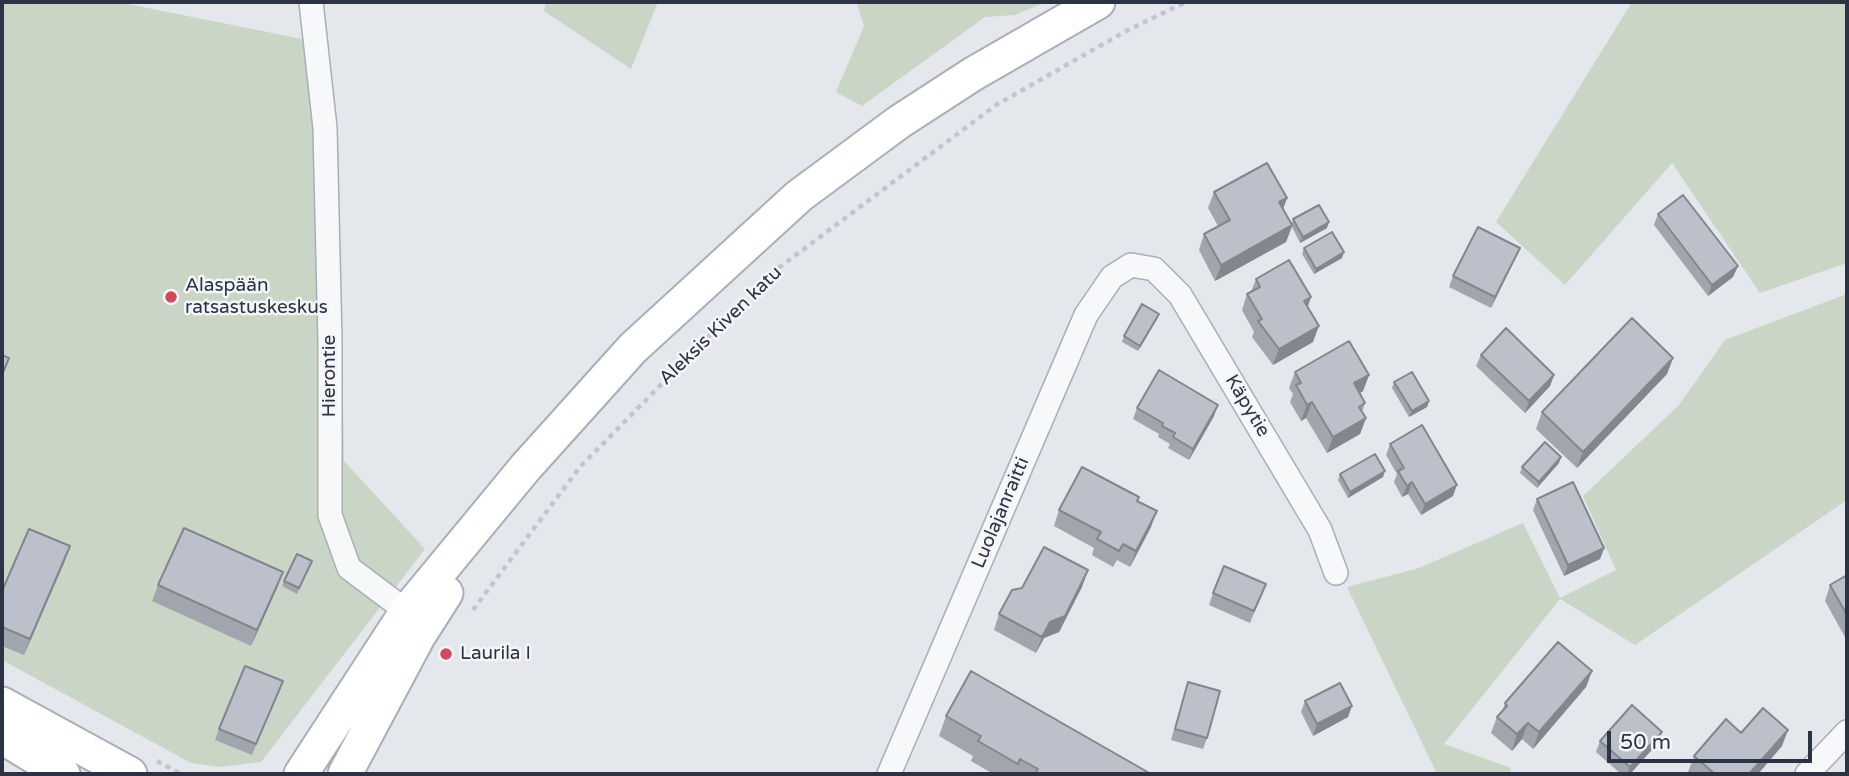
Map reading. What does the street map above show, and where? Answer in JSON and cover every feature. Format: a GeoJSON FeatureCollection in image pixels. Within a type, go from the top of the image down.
{"type":"FeatureCollection","features":[{"type":"Feature","properties":{"kind":"main road"},"geometry":{"type":"LineString","coordinates":[[301,774],[525,468],[633,348],[799,195],[900,122],[973,74],[1098,2]]}},
{"type":"Feature","properties":{"kind":"main road"},"geometry":{"type":"LineString","coordinates":[[345,774],[416,618]]}},
{"type":"Feature","properties":{"kind":"main road"},"geometry":{"type":"LineString","coordinates":[[2,704],[130,774]]}},
{"type":"Feature","properties":{"kind":"main road"},"geometry":{"type":"LineString","coordinates":[[2,737],[63,774]]}},
{"type":"Feature","properties":{"kind":"street","name":"Hierontie"},"geometry":{"type":"LineString","coordinates":[[311,2],[325,128],[330,342],[330,515],[349,568],[416,618]]}},
{"type":"Feature","properties":{"kind":"street","name":"Käpytie"},"geometry":{"type":"LineString","coordinates":[[1131,265],[1154,269],[1180,295],[1320,530],[1336,573]]}},
{"type":"Feature","properties":{"kind":"street","name":"Luolajanraitti"},"geometry":{"type":"LineString","coordinates":[[889,774],[1086,316],[1112,277],[1131,265]]}},
{"type":"Feature","properties":{"kind":"street"},"geometry":{"type":"LineString","coordinates":[[1807,774],[1847,732]]}},
{"type":"Feature","properties":{"kind":"path","name":"Aleksis Kiven katu"},"geometry":{"type":"LineString","coordinates":[[471,614],[580,467],[769,275],[996,105],[1128,30],[1186,2]]}},
{"type":"Feature","properties":{"kind":"green space","name":"Alaspään ratsastuskeskus"},"geometry":{"type":"Polygon","coordinates":[[[2,2],[118,2],[302,39],[327,41],[338,132],[344,461],[425,549],[261,762],[221,767],[191,763],[2,660],[2,2]]]}},
{"type":"Feature","properties":{"kind":"green space"},"geometry":{"type":"Polygon","coordinates":[[[546,2],[658,2],[631,69],[544,11],[546,2]]]}},
{"type":"Feature","properties":{"kind":"green space"},"geometry":{"type":"Polygon","coordinates":[[[856,2],[1046,2],[1015,15],[985,17],[862,106],[836,92],[864,26],[856,2]]]}},
{"type":"Feature","properties":{"kind":"green space"},"geometry":{"type":"Polygon","coordinates":[[[1632,2],[1847,2],[1847,263],[1760,293],[1672,163],[1565,285],[1496,222],[1632,2]]]}},
{"type":"Feature","properties":{"kind":"green space"},"geometry":{"type":"Polygon","coordinates":[[[1847,294],[1847,500],[1635,645],[1560,599],[1444,744],[1511,768],[1510,774],[1437,774],[1347,587],[1419,568],[1523,523],[1560,598],[1616,570],[1583,496],[1679,405],[1725,340],[1847,294]]]}},
{"type":"Feature","properties":{"kind":"building"},"geometry":{"type":"Polygon","coordinates":[[[1267,163],[1287,198],[1279,202],[1292,225],[1221,265],[1204,234],[1230,220],[1214,192],[1267,163]]]}},
{"type":"Feature","properties":{"kind":"building"},"geometry":{"type":"Polygon","coordinates":[[[1683,195],[1738,266],[1712,285],[1658,214],[1683,195]]]}},
{"type":"Feature","properties":{"kind":"building"},"geometry":{"type":"Polygon","coordinates":[[[1319,205],[1329,222],[1303,237],[1293,219],[1319,205]]]}},
{"type":"Feature","properties":{"kind":"building"},"geometry":{"type":"Polygon","coordinates":[[[1478,227],[1520,248],[1495,297],[1453,276],[1478,227]]]}},
{"type":"Feature","properties":{"kind":"building"},"geometry":{"type":"Polygon","coordinates":[[[1332,232],[1344,252],[1316,269],[1304,248],[1332,232]]]}},
{"type":"Feature","properties":{"kind":"building"},"geometry":{"type":"Polygon","coordinates":[[[1289,260],[1311,297],[1304,301],[1319,326],[1279,349],[1258,321],[1262,319],[1247,294],[1260,287],[1256,279],[1289,260]]]}},
{"type":"Feature","properties":{"kind":"building"},"geometry":{"type":"Polygon","coordinates":[[[1142,304],[1159,314],[1140,346],[1124,336],[1142,304]]]}},
{"type":"Feature","properties":{"kind":"building"},"geometry":{"type":"Polygon","coordinates":[[[1632,318],[1673,358],[1583,452],[1542,412],[1632,318]]]}},
{"type":"Feature","properties":{"kind":"building"},"geometry":{"type":"Polygon","coordinates":[[[1506,328],[1554,375],[1529,401],[1481,355],[1506,328]]]}},
{"type":"Feature","properties":{"kind":"building"},"geometry":{"type":"Polygon","coordinates":[[[1349,341],[1369,375],[1354,383],[1365,403],[1359,407],[1366,418],[1333,437],[1312,402],[1307,405],[1296,385],[1301,383],[1295,372],[1349,341]]]}},
{"type":"Feature","properties":{"kind":"building"},"geometry":{"type":"Polygon","coordinates":[[[2,355],[9,358],[2,375],[2,355]]]}},
{"type":"Feature","properties":{"kind":"building"},"geometry":{"type":"Polygon","coordinates":[[[1159,370],[1218,405],[1193,449],[1173,437],[1175,433],[1162,426],[1163,423],[1137,408],[1159,370]]]}},
{"type":"Feature","properties":{"kind":"building"},"geometry":{"type":"Polygon","coordinates":[[[1412,372],[1429,401],[1412,411],[1394,382],[1412,372]]]}},
{"type":"Feature","properties":{"kind":"building"},"geometry":{"type":"Polygon","coordinates":[[[1422,425],[1457,485],[1425,504],[1412,482],[1407,486],[1398,471],[1404,468],[1390,444],[1422,425]]]}},
{"type":"Feature","properties":{"kind":"building"},"geometry":{"type":"Polygon","coordinates":[[[1545,442],[1561,457],[1539,482],[1522,467],[1545,442]]]}},
{"type":"Feature","properties":{"kind":"building"},"geometry":{"type":"Polygon","coordinates":[[[1375,454],[1385,471],[1350,492],[1340,474],[1375,454]]]}},
{"type":"Feature","properties":{"kind":"building"},"geometry":{"type":"Polygon","coordinates":[[[1082,467],[1139,497],[1137,501],[1157,511],[1136,551],[1123,544],[1119,551],[1097,539],[1101,532],[1059,510],[1082,467]]]}},
{"type":"Feature","properties":{"kind":"building"},"geometry":{"type":"Polygon","coordinates":[[[1573,482],[1604,548],[1568,565],[1537,499],[1573,482]]]}},
{"type":"Feature","properties":{"kind":"building"},"geometry":{"type":"Polygon","coordinates":[[[184,528],[283,572],[257,630],[158,585],[184,528]]]}},
{"type":"Feature","properties":{"kind":"building"},"geometry":{"type":"Polygon","coordinates":[[[29,529],[70,546],[30,639],[2,627],[2,591],[29,529]]]}},
{"type":"Feature","properties":{"kind":"building"},"geometry":{"type":"Polygon","coordinates":[[[1044,547],[1088,570],[1065,616],[1050,622],[1042,637],[999,614],[1012,590],[1022,588],[1044,547]]]}},
{"type":"Feature","properties":{"kind":"building"},"geometry":{"type":"Polygon","coordinates":[[[297,554],[312,561],[299,588],[284,581],[297,554]]]}},
{"type":"Feature","properties":{"kind":"building"},"geometry":{"type":"Polygon","coordinates":[[[1224,566],[1266,584],[1254,611],[1213,593],[1224,566]]]}},
{"type":"Feature","properties":{"kind":"building"},"geometry":{"type":"Polygon","coordinates":[[[1847,575],[1847,615],[1830,585],[1847,575]]]}},
{"type":"Feature","properties":{"kind":"building"},"geometry":{"type":"Polygon","coordinates":[[[1558,642],[1592,671],[1539,732],[1528,723],[1517,734],[1497,717],[1507,706],[1505,703],[1558,642]]]}},
{"type":"Feature","properties":{"kind":"building"},"geometry":{"type":"Polygon","coordinates":[[[245,666],[283,681],[256,744],[219,729],[245,666]]]}},
{"type":"Feature","properties":{"kind":"building"},"geometry":{"type":"Polygon","coordinates":[[[971,671],[1151,774],[1035,774],[1038,769],[1020,759],[1018,764],[978,741],[981,736],[946,716],[971,671]]]}},
{"type":"Feature","properties":{"kind":"building"},"geometry":{"type":"Polygon","coordinates":[[[1188,682],[1220,691],[1207,738],[1175,729],[1188,682]]]}},
{"type":"Feature","properties":{"kind":"building"},"geometry":{"type":"Polygon","coordinates":[[[1340,683],[1352,706],[1317,724],[1305,701],[1340,683]]]}},
{"type":"Feature","properties":{"kind":"building"},"geometry":{"type":"Polygon","coordinates":[[[1632,705],[1662,732],[1630,767],[1600,741],[1632,705]]]}},
{"type":"Feature","properties":{"kind":"building"},"geometry":{"type":"Polygon","coordinates":[[[1763,708],[1788,730],[1749,774],[1715,774],[1694,756],[1726,719],[1741,733],[1763,708]]]}},
{"type":"Feature","properties":{"kind":"place","name":"Alaspään ratsastuskeskus"},"geometry":{"type":"Point","coordinates":[171,297]}},
{"type":"Feature","properties":{"kind":"place","name":"Laurila I"},"geometry":{"type":"Point","coordinates":[446,654]}}]}
